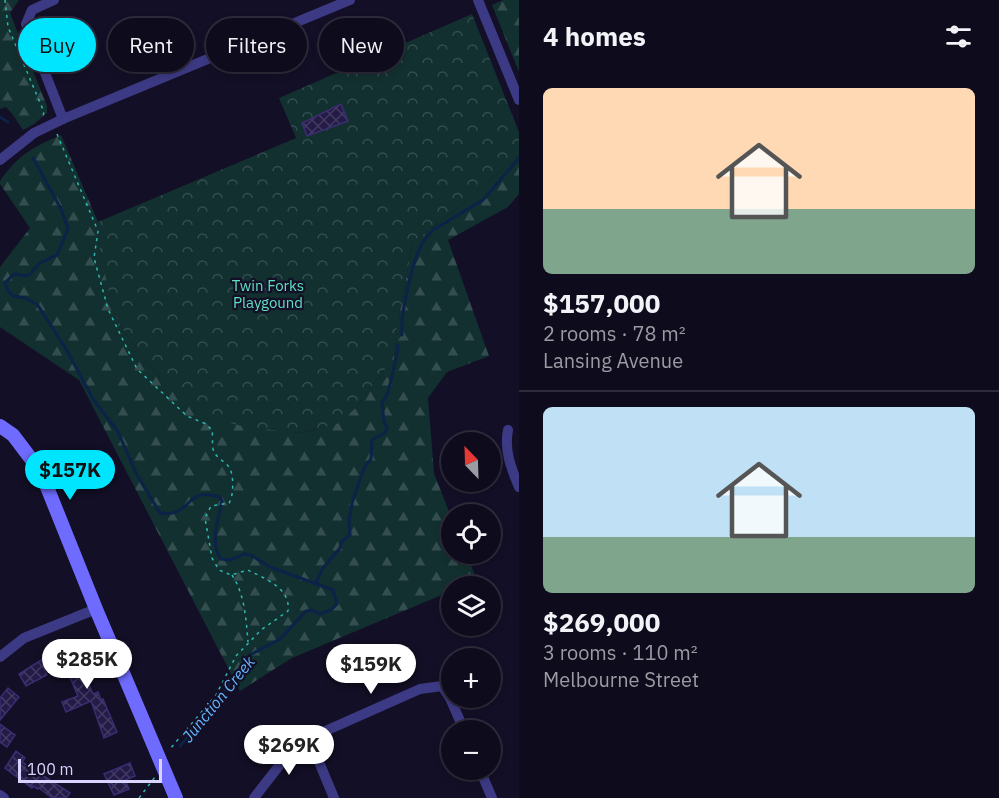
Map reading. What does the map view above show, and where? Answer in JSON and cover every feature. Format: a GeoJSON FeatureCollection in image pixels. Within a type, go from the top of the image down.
{"type":"FeatureCollection","features":[{"type":"Feature","properties":{"kind":"street"},"geometry":{"type":"LineString","coordinates":[[54,0],[32,10],[26,24],[63,119]]}},
{"type":"Feature","properties":{"kind":"street"},"geometry":{"type":"LineString","coordinates":[[0,160],[12,148],[34,133],[63,119],[350,0]]}},
{"type":"Feature","properties":{"kind":"street"},"geometry":{"type":"LineString","coordinates":[[478,0],[519,100]]}},
{"type":"Feature","properties":{"kind":"street"},"geometry":{"type":"LineString","coordinates":[[0,426],[13,435],[41,472],[176,798]]}},
{"type":"Feature","properties":{"kind":"street"},"geometry":{"type":"LineString","coordinates":[[508,430],[505,443],[519,487]]}},
{"type":"Feature","properties":{"kind":"street"},"geometry":{"type":"LineString","coordinates":[[0,657],[24,638],[96,609]]}},
{"type":"Feature","properties":{"kind":"street"},"geometry":{"type":"LineString","coordinates":[[254,798],[296,744],[420,689],[442,686],[460,720]]}},
{"type":"Feature","properties":{"kind":"street"},"geometry":{"type":"LineString","coordinates":[[309,738],[334,798]]}},
{"type":"Feature","properties":{"kind":"street"},"geometry":{"type":"LineString","coordinates":[[484,780],[492,798]]}},
{"type":"Feature","properties":{"kind":"street"},"geometry":{"type":"LineString","coordinates":[[0,795],[4,798]]}},
{"type":"Feature","properties":{"kind":"path"},"geometry":{"type":"LineString","coordinates":[[5,0],[8,27],[44,112],[43,117]]}},
{"type":"Feature","properties":{"kind":"path"},"geometry":{"type":"LineString","coordinates":[[57,134],[98,231],[94,258],[108,309],[136,369],[187,416],[206,424],[212,430],[213,450],[218,458],[231,469],[232,498],[229,503],[211,506],[206,518],[212,558],[219,570],[231,574],[248,570],[282,589],[289,607],[288,611],[261,630],[236,656],[216,695],[166,753],[163,765],[140,798]]}},
{"type":"Feature","properties":{"kind":"path"},"geometry":{"type":"LineString","coordinates":[[231,574],[243,600],[248,643]]}},
{"type":"Feature","properties":{"kind":"green space"},"geometry":{"type":"Polygon","coordinates":[[[0,0],[19,0],[10,13],[18,33],[18,72],[33,72],[47,106],[47,113],[23,130],[6,107],[0,109],[0,0]]]}},
{"type":"Feature","properties":{"kind":"green space"},"geometry":{"type":"Polygon","coordinates":[[[503,0],[519,0],[519,72],[492,5],[503,0]]]}},
{"type":"Feature","properties":{"kind":"green space","name":"Twin Forks Playgound"},"geometry":{"type":"Polygon","coordinates":[[[472,14],[519,132],[519,155],[450,214],[413,242],[397,326],[394,359],[357,407],[337,424],[300,433],[246,427],[211,418],[161,379],[121,327],[112,306],[100,251],[98,222],[296,138],[279,98],[339,72],[404,72],[404,44],[472,14]]]}},
{"type":"Feature","properties":{"kind":"green space"},"geometry":{"type":"Polygon","coordinates":[[[61,135],[98,222],[100,251],[121,327],[161,379],[274,429],[300,433],[314,430],[357,407],[394,359],[397,326],[413,242],[450,214],[519,155],[519,194],[508,207],[448,240],[489,356],[447,372],[428,398],[434,473],[446,504],[441,504],[441,564],[470,564],[475,576],[441,576],[441,595],[292,658],[240,691],[79,380],[0,327],[0,267],[30,228],[0,181],[13,165],[42,144],[61,135]]]}},
{"type":"Feature","properties":{"kind":"building"},"geometry":{"type":"Polygon","coordinates":[[[341,104],[348,121],[307,136],[302,123],[341,104]]]}},
{"type":"Feature","properties":{"kind":"building"},"geometry":{"type":"Polygon","coordinates":[[[83,641],[89,654],[85,656],[93,676],[87,680],[93,694],[98,692],[101,700],[103,699],[117,732],[104,738],[91,701],[66,712],[62,702],[78,696],[69,675],[77,672],[67,648],[83,641]]]}},
{"type":"Feature","properties":{"kind":"building"},"geometry":{"type":"Polygon","coordinates":[[[54,654],[58,664],[44,669],[47,675],[26,686],[19,674],[54,654]]]}},
{"type":"Feature","properties":{"kind":"building"},"geometry":{"type":"Polygon","coordinates":[[[8,688],[19,697],[0,720],[0,698],[8,688]]]}},
{"type":"Feature","properties":{"kind":"building"},"geometry":{"type":"Polygon","coordinates":[[[0,724],[15,735],[7,747],[0,742],[0,724]]]}},
{"type":"Feature","properties":{"kind":"building"},"geometry":{"type":"Polygon","coordinates":[[[16,751],[25,758],[22,762],[70,793],[66,798],[52,798],[39,788],[33,786],[32,788],[5,768],[16,751]]]}},
{"type":"Feature","properties":{"kind":"building"},"geometry":{"type":"Polygon","coordinates":[[[130,763],[135,776],[125,780],[129,789],[114,795],[104,774],[130,763]]]}},
{"type":"Feature","properties":{"kind":"waterway"},"geometry":{"type":"LineString","coordinates":[[0,117],[8,122]]}},
{"type":"Feature","properties":{"kind":"waterway"},"geometry":{"type":"LineString","coordinates":[[33,158],[61,209],[68,229],[57,255],[40,263],[26,276],[14,274],[5,283],[8,291],[13,296],[25,298],[37,304],[66,349],[93,399],[118,432],[137,475],[160,513],[178,511],[200,495],[220,497],[222,501],[215,538],[217,553],[221,559],[230,560],[244,554],[251,555],[270,567],[333,590],[337,604],[331,610],[319,614],[312,610],[306,611],[280,639],[248,656],[211,711],[180,746]]}},
{"type":"Feature","properties":{"kind":"waterway","name":"Junction Creek"},"geometry":{"type":"LineString","coordinates":[[402,335],[407,292],[423,242],[433,230],[483,200],[519,158]]}},
{"type":"Feature","properties":{"kind":"waterway","name":"Junction Creek"},"geometry":{"type":"LineString","coordinates":[[316,583],[323,568],[340,548],[342,541],[350,535],[349,521],[352,503],[364,468],[371,459],[372,440],[385,433],[387,427],[384,422],[382,403],[388,393],[398,345]]}}]}
